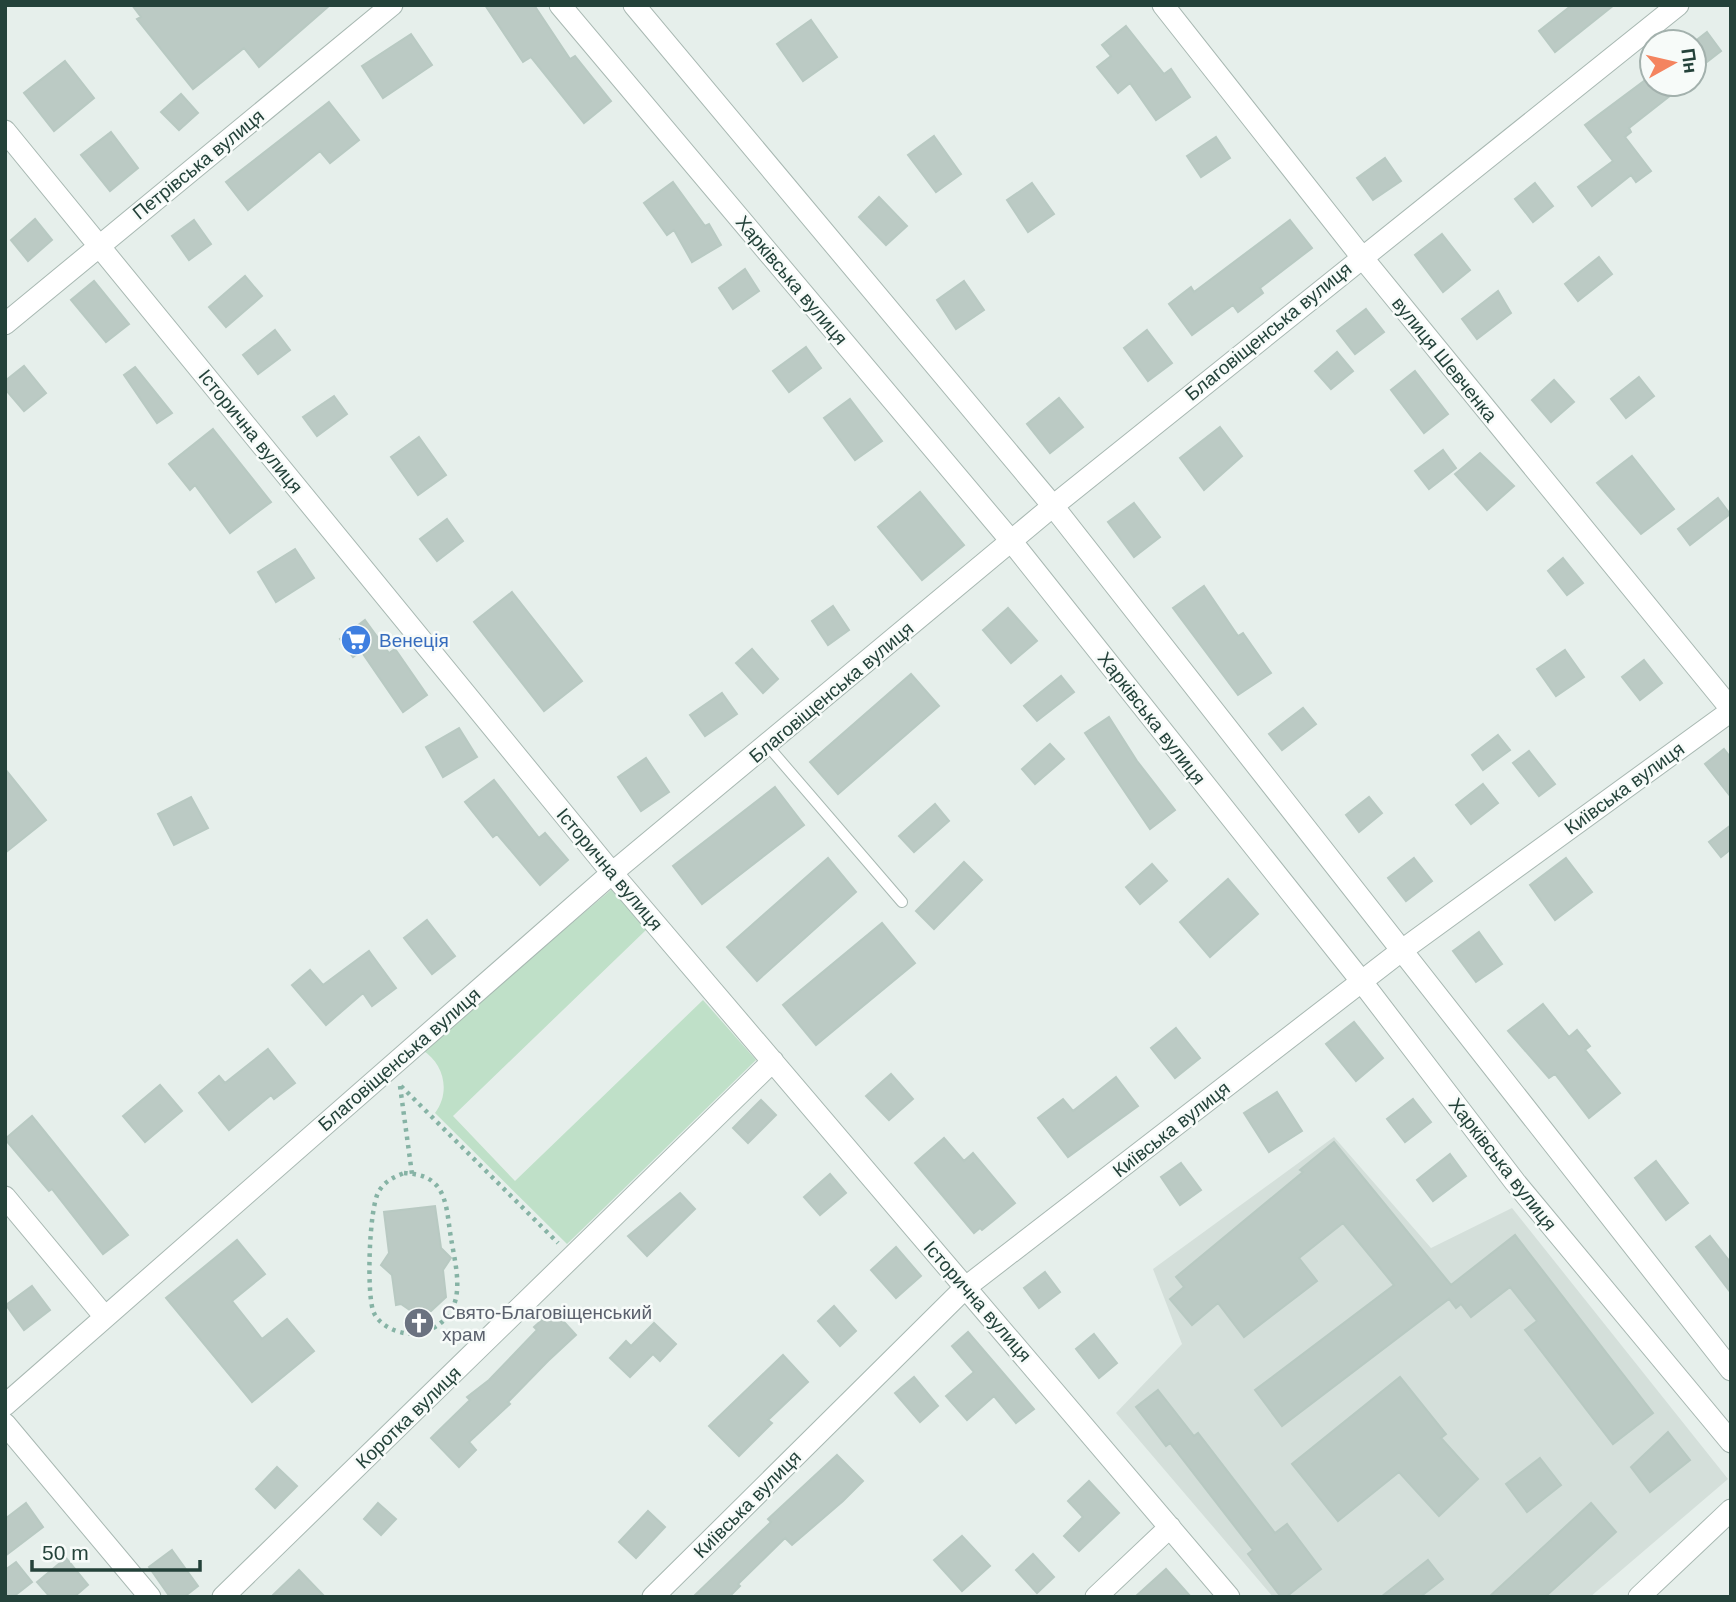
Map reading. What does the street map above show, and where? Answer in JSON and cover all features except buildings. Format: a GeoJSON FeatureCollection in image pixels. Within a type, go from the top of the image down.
{"type":"FeatureCollection","features":[{"type":"Feature","properties":{"kind":"street","name":"Петрівська вулиця"},"geometry":{"type":"LineString","coordinates":[[5,324],[392,5]]}},
{"type":"Feature","properties":{"kind":"street","name":"Харківська вулиця"},"geometry":{"type":"LineString","coordinates":[[560,5],[1012,542],[1362,982],[1516,1182],[1731,1442]]}},
{"type":"Feature","properties":{"kind":"street"},"geometry":{"type":"LineString","coordinates":[[634,5],[1053,506],[1731,1370]]}},
{"type":"Feature","properties":{"kind":"street","name":"вулиця Шевченка"},"geometry":{"type":"LineString","coordinates":[[1163,5],[1360,257],[1731,710]]}},
{"type":"Feature","properties":{"kind":"street","name":"Благовіщенська вулиця"},"geometry":{"type":"LineString","coordinates":[[5,1405],[105,1317],[393,1077],[612,873],[1053,506],[1360,257],[1678,5]]}},
{"type":"Feature","properties":{"kind":"street","name":"Історична вулиця"},"geometry":{"type":"LineString","coordinates":[[5,131],[612,873],[1229,1597]]}},
{"type":"Feature","properties":{"kind":"street","name":"Київська вулиця"},"geometry":{"type":"LineString","coordinates":[[653,1597],[966,1287],[1401,951],[1731,710]]}},
{"type":"Feature","properties":{"kind":"street","name":"Коротка вулиця"},"geometry":{"type":"LineString","coordinates":[[223,1597],[773,1061]]}},
{"type":"Feature","properties":{"kind":"street"},"geometry":{"type":"LineString","coordinates":[[5,1197],[105,1317]]}},
{"type":"Feature","properties":{"kind":"street"},"geometry":{"type":"LineString","coordinates":[[5,1424],[150,1597]]}},
{"type":"Feature","properties":{"kind":"street"},"geometry":{"type":"LineString","coordinates":[[1639,1597],[1731,1510]]}},
{"type":"Feature","properties":{"kind":"street"},"geometry":{"type":"LineString","coordinates":[[1096,1597],[1170,1527]]}},
{"type":"Feature","properties":{"kind":"lane"},"geometry":{"type":"LineString","coordinates":[[767,745],[902,902]]}},
{"type":"Feature","properties":{"kind":"path"},"geometry":{"type":"LineString","coordinates":[[393,1077],[412,1174]]}},
{"type":"Feature","properties":{"kind":"path"},"geometry":{"type":"LineString","coordinates":[[393,1077],[572,1257]]}},
{"type":"Feature","properties":{"kind":"path"},"geometry":{"type":"LineString","coordinates":[[412,1174],[426,1177],[442,1194],[458,1282],[454,1306],[448,1316],[429,1330],[405,1333],[383,1324],[374,1315],[370,1293],[374,1203],[377,1192],[394,1177],[412,1174]]}},
{"type":"Feature","properties":{"kind":"shaded area"},"geometry":{"type":"Polygon","coordinates":[[[1334,1137],[1431,1248],[1512,1208],[1728,1479],[1590,1597],[1273,1597],[1116,1413],[1182,1344],[1153,1269],[1334,1137]]]}},
{"type":"Feature","properties":{"kind":"green space"},"geometry":{"type":"Polygon","coordinates":[[[612,889],[646,930],[453,1116],[515,1181],[703,1000],[756,1060],[567,1244],[435,1113],[443,1096],[443,1078],[436,1062],[422,1050],[612,889]]]}},
{"type":"Feature","properties":{"kind":"place","name":"Венеція"},"geometry":{"type":"Point","coordinates":[356,640]}},
{"type":"Feature","properties":{"kind":"place","name":"Свято-Благовіщенський храм"},"geometry":{"type":"Point","coordinates":[419,1323]}}]}
